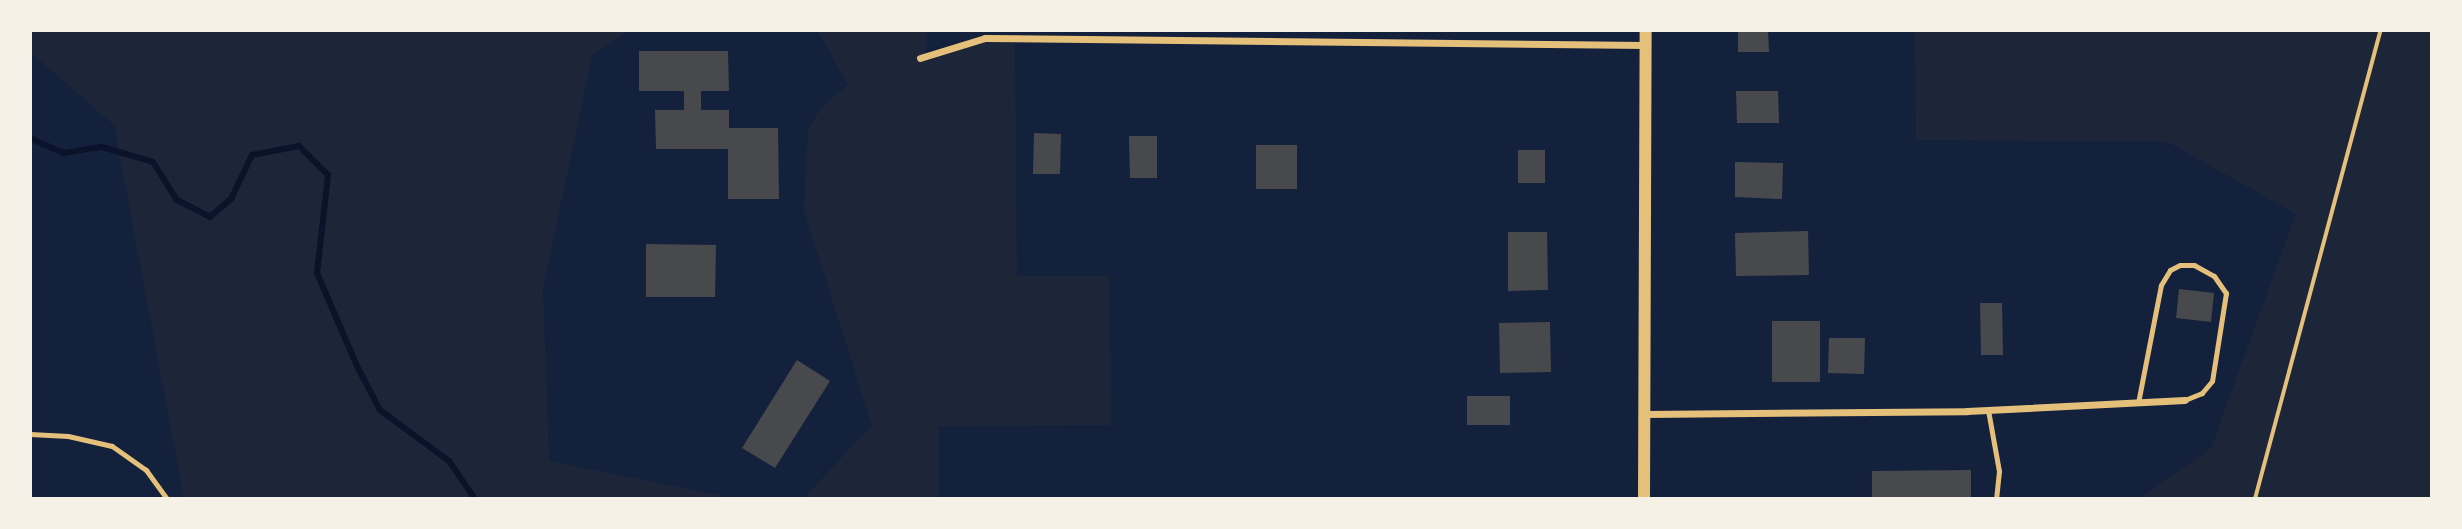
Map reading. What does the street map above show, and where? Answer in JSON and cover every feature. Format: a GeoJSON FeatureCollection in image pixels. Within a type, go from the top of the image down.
{"type":"FeatureCollection","features":[{"type":"Feature","properties":{"kind":"street"},"geometry":{"type":"LineString","coordinates":[[1644,499],[1646,30]]}},
{"type":"Feature","properties":{"kind":"street"},"geometry":{"type":"LineString","coordinates":[[920,58],[985,38],[1646,45]]}},
{"type":"Feature","properties":{"kind":"street"},"geometry":{"type":"LineString","coordinates":[[1645,414],[1988,410],[2185,400]]}},
{"type":"Feature","properties":{"kind":"lane"},"geometry":{"type":"LineString","coordinates":[[2138,403],[2161,285],[2170,270],[2180,265],[2194,265],[2214,276],[2226,293],[2212,381],[2202,393],[2185,400]]}},
{"type":"Feature","properties":{"kind":"lane"},"geometry":{"type":"LineString","coordinates":[[1988,410],[1999,471],[1996,499]]}},
{"type":"Feature","properties":{"kind":"lane"},"geometry":{"type":"LineString","coordinates":[[30,434],[68,436],[113,446],[146,470],[167,499]]}},
{"type":"Feature","properties":{"kind":"path"},"geometry":{"type":"LineString","coordinates":[[2255,499],[2381,30]]}},
{"type":"Feature","properties":{"kind":"shaded area"},"geometry":{"type":"Polygon","coordinates":[[[30,30],[630,30],[592,55],[543,289],[549,461],[737,499],[184,499],[114,125],[30,52],[30,30]]]}},
{"type":"Feature","properties":{"kind":"shaded area"},"geometry":{"type":"Polygon","coordinates":[[[817,30],[926,30],[926,55],[968,41],[1015,39],[1017,276],[1109,276],[1111,425],[939,426],[939,499],[803,499],[872,425],[804,211],[808,129],[822,106],[848,85],[817,30]]]}},
{"type":"Feature","properties":{"kind":"shaded area"},"geometry":{"type":"Polygon","coordinates":[[[1915,30],[2432,30],[2432,499],[2139,499],[2211,448],[2296,214],[2168,142],[1916,140],[1915,30]]]}},
{"type":"Feature","properties":{"kind":"building"},"geometry":{"type":"Polygon","coordinates":[[[1738,30],[1768,30],[1769,52],[1738,52],[1738,30]]]}},
{"type":"Feature","properties":{"kind":"building"},"geometry":{"type":"Polygon","coordinates":[[[639,51],[728,51],[729,91],[701,91],[701,110],[729,110],[729,128],[778,128],[779,199],[728,199],[728,149],[656,149],[655,110],[684,110],[684,91],[639,91],[639,51]]]}},
{"type":"Feature","properties":{"kind":"building"},"geometry":{"type":"Polygon","coordinates":[[[1736,91],[1778,91],[1779,123],[1737,123],[1736,91]]]}},
{"type":"Feature","properties":{"kind":"building"},"geometry":{"type":"Polygon","coordinates":[[[1034,133],[1061,134],[1060,174],[1033,174],[1034,133]]]}},
{"type":"Feature","properties":{"kind":"building"},"geometry":{"type":"Polygon","coordinates":[[[1129,136],[1157,136],[1157,178],[1130,178],[1129,136]]]}},
{"type":"Feature","properties":{"kind":"building"},"geometry":{"type":"Polygon","coordinates":[[[1256,145],[1297,145],[1297,189],[1256,189],[1256,145]]]}},
{"type":"Feature","properties":{"kind":"building"},"geometry":{"type":"Polygon","coordinates":[[[1518,150],[1545,150],[1545,183],[1518,183],[1518,150]]]}},
{"type":"Feature","properties":{"kind":"building"},"geometry":{"type":"Polygon","coordinates":[[[1735,162],[1783,163],[1782,199],[1735,197],[1735,162]]]}},
{"type":"Feature","properties":{"kind":"building"},"geometry":{"type":"Polygon","coordinates":[[[1808,231],[1809,275],[1736,276],[1735,233],[1808,231]]]}},
{"type":"Feature","properties":{"kind":"building"},"geometry":{"type":"Polygon","coordinates":[[[1508,232],[1547,232],[1548,290],[1508,291],[1508,232]]]}},
{"type":"Feature","properties":{"kind":"building"},"geometry":{"type":"Polygon","coordinates":[[[646,244],[716,245],[715,297],[646,297],[646,244]]]}},
{"type":"Feature","properties":{"kind":"building"},"geometry":{"type":"Polygon","coordinates":[[[2179,289],[2214,293],[2211,322],[2176,318],[2179,289]]]}},
{"type":"Feature","properties":{"kind":"building"},"geometry":{"type":"Polygon","coordinates":[[[1980,303],[2002,303],[2003,355],[1981,355],[1980,303]]]}},
{"type":"Feature","properties":{"kind":"building"},"geometry":{"type":"Polygon","coordinates":[[[1772,321],[1820,321],[1820,382],[1772,382],[1772,321]]]}},
{"type":"Feature","properties":{"kind":"building"},"geometry":{"type":"Polygon","coordinates":[[[1550,322],[1551,372],[1500,373],[1499,323],[1550,322]]]}},
{"type":"Feature","properties":{"kind":"building"},"geometry":{"type":"Polygon","coordinates":[[[1829,338],[1865,338],[1864,374],[1828,373],[1829,338]]]}},
{"type":"Feature","properties":{"kind":"building"},"geometry":{"type":"Polygon","coordinates":[[[797,360],[830,381],[775,468],[742,448],[797,360]]]}},
{"type":"Feature","properties":{"kind":"building"},"geometry":{"type":"Polygon","coordinates":[[[1467,396],[1510,396],[1510,425],[1467,425],[1467,396]]]}},
{"type":"Feature","properties":{"kind":"building"},"geometry":{"type":"Polygon","coordinates":[[[1971,470],[1971,499],[1872,499],[1872,471],[1971,470]]]}},
{"type":"Feature","properties":{"kind":"waterway"},"geometry":{"type":"LineString","coordinates":[[30,138],[63,153],[102,147],[153,162],[177,200],[210,217],[231,199],[252,155],[299,146],[328,175],[317,273],[357,366],[380,410],[449,461],[475,499]]}}]}
